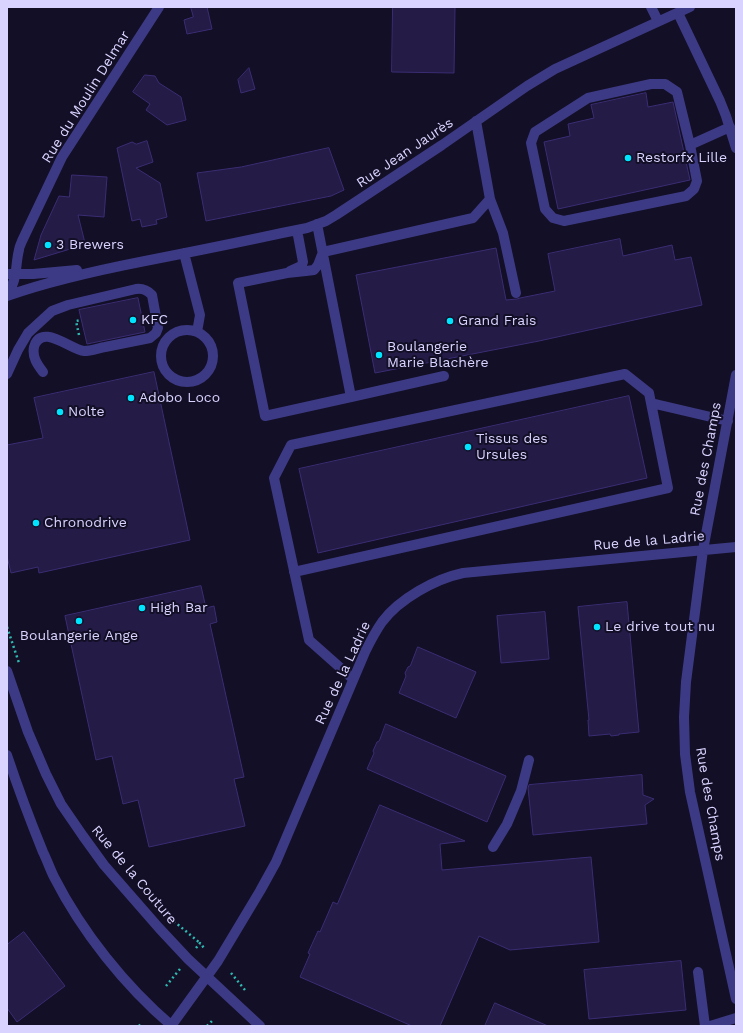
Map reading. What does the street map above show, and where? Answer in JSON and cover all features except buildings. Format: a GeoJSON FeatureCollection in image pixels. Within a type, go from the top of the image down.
{"type":"FeatureCollection","features":[{"type":"Feature","properties":{"kind":"street","name":"Rue du Moulin Delmar"},"geometry":{"type":"LineString","coordinates":[[7,293],[13,283],[11,275],[22,241],[62,157],[160,7]]}},
{"type":"Feature","properties":{"kind":"street"},"geometry":{"type":"LineString","coordinates":[[651,7],[658,21]]}},
{"type":"Feature","properties":{"kind":"street","name":"Rue Jean Jaurès"},"geometry":{"type":"LineString","coordinates":[[7,296],[50,282],[115,267],[297,230],[326,221],[345,210],[548,73],[690,7]]}},
{"type":"Feature","properties":{"kind":"street"},"geometry":{"type":"LineString","coordinates":[[678,13],[733,131],[736,148]]}},
{"type":"Feature","properties":{"kind":"street"},"geometry":{"type":"LineString","coordinates":[[651,84],[665,84],[677,92],[690,145],[697,181],[694,189],[686,196],[564,222],[553,218],[545,209],[531,143],[535,132],[588,98],[651,84]]}},
{"type":"Feature","properties":{"kind":"street"},"geometry":{"type":"LineString","coordinates":[[476,121],[490,199],[503,234],[516,293]]}},
{"type":"Feature","properties":{"kind":"street"},"geometry":{"type":"LineString","coordinates":[[690,145],[733,131]]}},
{"type":"Feature","properties":{"kind":"street"},"geometry":{"type":"LineString","coordinates":[[323,252],[473,218],[490,199]]}},
{"type":"Feature","properties":{"kind":"street"},"geometry":{"type":"LineString","coordinates":[[317,224],[351,397]]}},
{"type":"Feature","properties":{"kind":"street"},"geometry":{"type":"LineString","coordinates":[[287,273],[301,266],[303,262],[297,230]]}},
{"type":"Feature","properties":{"kind":"street"},"geometry":{"type":"LineString","coordinates":[[323,252],[318,265],[314,270],[287,273],[238,283],[265,416],[444,376]]}},
{"type":"Feature","properties":{"kind":"street"},"geometry":{"type":"LineString","coordinates":[[184,253],[200,315],[197,332]]}},
{"type":"Feature","properties":{"kind":"street","name":"Rue Jean Jaurès"},"geometry":{"type":"LineString","coordinates":[[11,275],[115,267]]}},
{"type":"Feature","properties":{"kind":"street"},"geometry":{"type":"LineString","coordinates":[[7,374],[28,333],[52,311],[68,305],[142,288],[149,291],[152,295],[158,328],[156,333],[150,338],[84,351],[55,338],[47,336],[40,338],[36,342],[34,357],[43,372]]}},
{"type":"Feature","properties":{"kind":"street"},"geometry":{"type":"LineString","coordinates":[[186,330],[197,332],[207,338],[212,347],[213,364],[204,377],[189,383],[172,378],[163,368],[161,355],[163,346],[174,333],[186,330]]}},
{"type":"Feature","properties":{"kind":"street"},"geometry":{"type":"LineString","coordinates":[[294,572],[668,488],[649,393],[625,374],[291,445],[274,478],[294,572],[309,640],[354,679]]}},
{"type":"Feature","properties":{"kind":"street","name":"Rue des Champs"},"geometry":{"type":"LineString","coordinates":[[736,375],[703,550],[685,694],[684,717],[684,746],[690,792],[736,999]]}},
{"type":"Feature","properties":{"kind":"street"},"geometry":{"type":"LineString","coordinates":[[651,403],[728,420]]}},
{"type":"Feature","properties":{"kind":"street","name":"Rue de la Ladrie"},"geometry":{"type":"LineString","coordinates":[[172,1026],[208,977],[276,862],[373,636],[382,622],[393,610],[425,587],[450,576],[478,571],[736,547]]}},
{"type":"Feature","properties":{"kind":"street","name":"Rue de la Couture"},"geometry":{"type":"LineString","coordinates":[[7,672],[28,732],[61,804],[104,865],[188,959],[260,1026]]}},
{"type":"Feature","properties":{"kind":"street"},"geometry":{"type":"LineString","coordinates":[[7,755],[19,791],[54,877],[74,910],[94,941],[117,970],[143,999],[172,1026]]}},
{"type":"Feature","properties":{"kind":"street"},"geometry":{"type":"LineString","coordinates":[[493,847],[507,824],[521,791],[529,760]]}},
{"type":"Feature","properties":{"kind":"street"},"geometry":{"type":"LineString","coordinates":[[698,972],[706,1026]]}},
{"type":"Feature","properties":{"kind":"street"},"geometry":{"type":"LineString","coordinates":[[710,1026],[736,1018]]}},
{"type":"Feature","properties":{"kind":"path"},"geometry":{"type":"LineString","coordinates":[[7,627],[21,667]]}},
{"type":"Feature","properties":{"kind":"path"},"geometry":{"type":"LineString","coordinates":[[166,914],[204,948]]}},
{"type":"Feature","properties":{"kind":"path"},"geometry":{"type":"LineString","coordinates":[[196,949],[200,943]]}},
{"type":"Feature","properties":{"kind":"path"},"geometry":{"type":"LineString","coordinates":[[166,986],[182,967]]}},
{"type":"Feature","properties":{"kind":"path"},"geometry":{"type":"LineString","coordinates":[[231,973],[245,990],[241,993]]}},
{"type":"Feature","properties":{"kind":"path"},"geometry":{"type":"LineString","coordinates":[[207,1026],[214,1019]]}},
{"type":"Feature","properties":{"kind":"path"},"geometry":{"type":"LineString","coordinates":[[139,1026],[142,1022]]}},
{"type":"Feature","properties":{"kind":"place","name":"Restorfx Lille"},"geometry":{"type":"Point","coordinates":[628,158]}},
{"type":"Feature","properties":{"kind":"place","name":"3 Brewers"},"geometry":{"type":"Point","coordinates":[48,245]}},
{"type":"Feature","properties":{"kind":"place","name":"KFC"},"geometry":{"type":"Point","coordinates":[133,320]}},
{"type":"Feature","properties":{"kind":"place","name":"Grand Frais"},"geometry":{"type":"Point","coordinates":[450,321]}},
{"type":"Feature","properties":{"kind":"place","name":"Boulangerie Marie Blachère"},"geometry":{"type":"Point","coordinates":[379,355]}},
{"type":"Feature","properties":{"kind":"place","name":"Adobo Loco"},"geometry":{"type":"Point","coordinates":[131,398]}},
{"type":"Feature","properties":{"kind":"place","name":"Nolte"},"geometry":{"type":"Point","coordinates":[60,412]}},
{"type":"Feature","properties":{"kind":"place","name":"Tissus des Ursules"},"geometry":{"type":"Point","coordinates":[468,447]}},
{"type":"Feature","properties":{"kind":"place","name":"Chronodrive"},"geometry":{"type":"Point","coordinates":[36,523]}},
{"type":"Feature","properties":{"kind":"place","name":"High Bar"},"geometry":{"type":"Point","coordinates":[142,608]}},
{"type":"Feature","properties":{"kind":"place","name":"Boulangerie Ange"},"geometry":{"type":"Point","coordinates":[79,621]}},
{"type":"Feature","properties":{"kind":"place","name":"Le drive tout nu"},"geometry":{"type":"Point","coordinates":[597,627]}}]}
